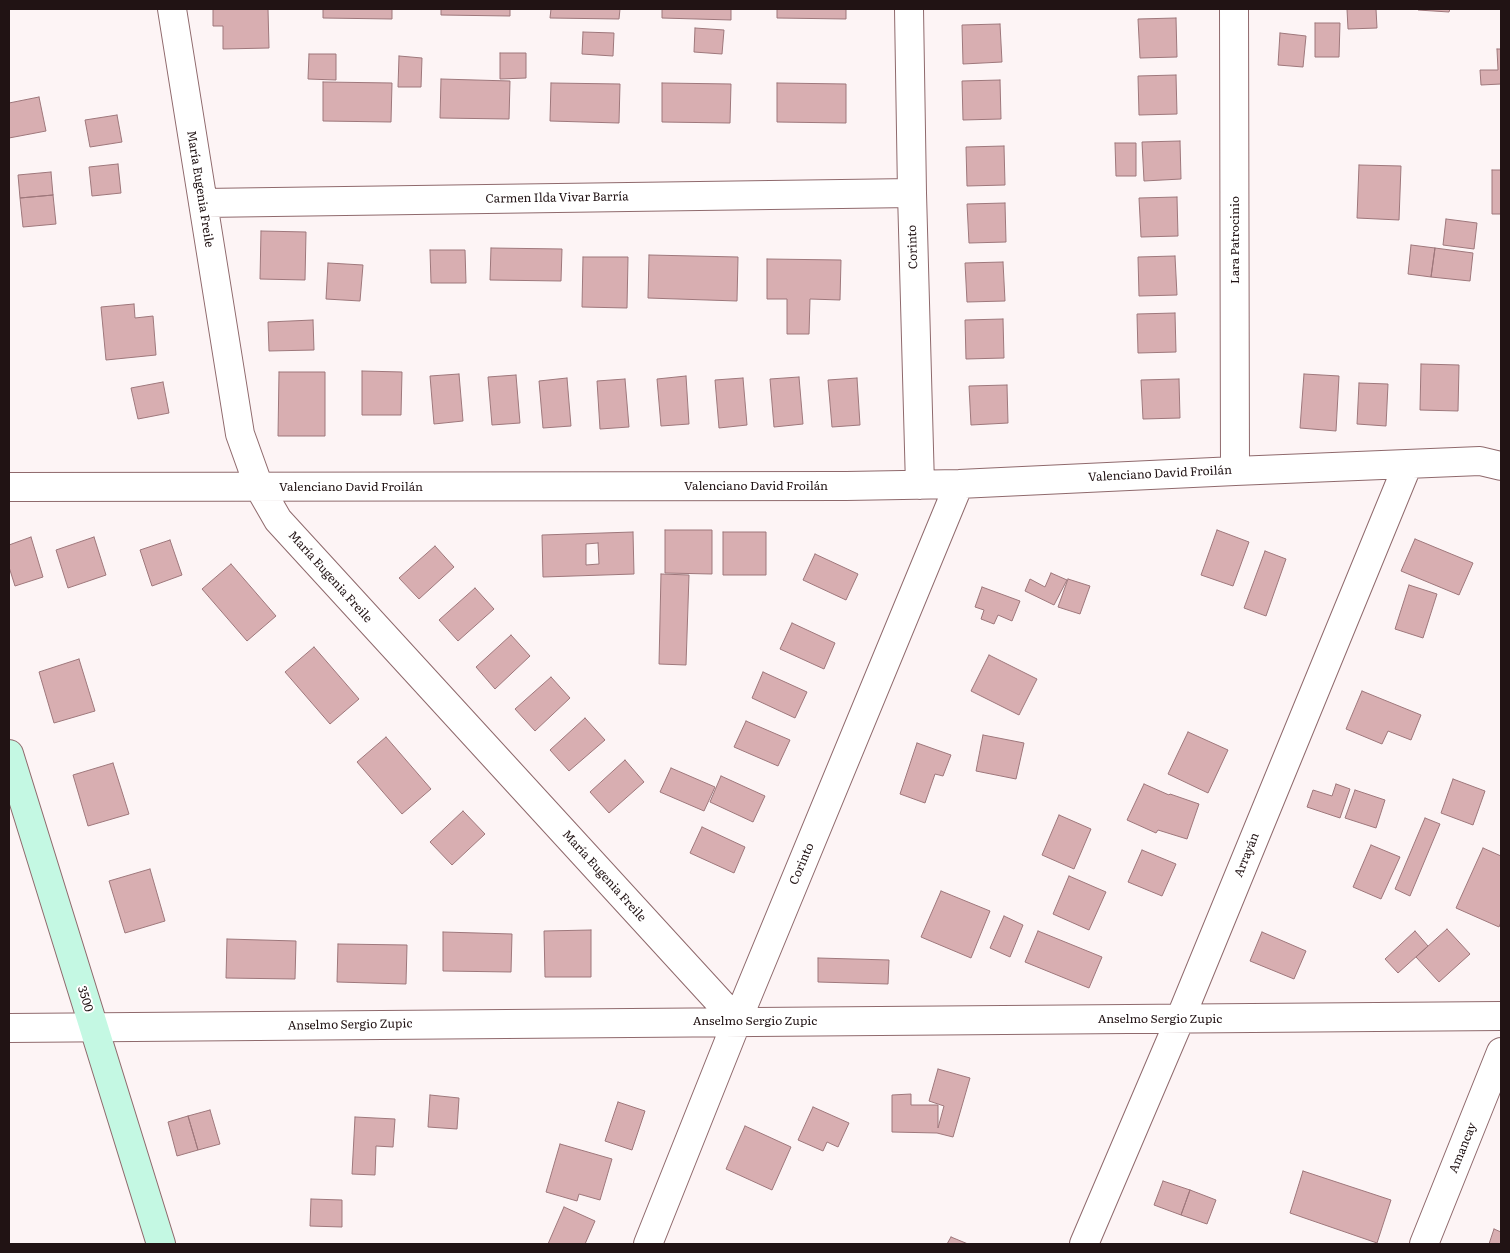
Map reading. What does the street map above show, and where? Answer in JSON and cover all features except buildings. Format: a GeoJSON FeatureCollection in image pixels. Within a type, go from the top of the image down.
{"type":"FeatureCollection","features":[{"type":"Feature","properties":{"kind":"street","name":"María Eugenia Freile"},"geometry":{"type":"LineString","coordinates":[[172,9],[240,434],[259,487],[278,520],[737,1021]]}},
{"type":"Feature","properties":{"kind":"street","name":"Corinto"},"geometry":{"type":"LineString","coordinates":[[909,9],[920,485]]}},
{"type":"Feature","properties":{"kind":"street","name":"Lara Patrocinio"},"geometry":{"type":"LineString","coordinates":[[1234,9],[1235,471]]}},
{"type":"Feature","properties":{"kind":"street","name":"Carmen Ilda Vivar Barría"},"geometry":{"type":"LineString","coordinates":[[203,204],[912,193]]}},
{"type":"Feature","properties":{"kind":"street","name":"Valenciano David Froilán"},"geometry":{"type":"LineString","coordinates":[[9,487],[920,485],[1480,461],[1501,466]]}},
{"type":"Feature","properties":{"kind":"street","name":"Arrayán"},"geometry":{"type":"LineString","coordinates":[[1084,1244],[1180,1019],[1408,464]]}},
{"type":"Feature","properties":{"kind":"street","name":"Corinto"},"geometry":{"type":"LineString","coordinates":[[648,1244],[737,1021],[959,484]]}},
{"type":"Feature","properties":{"kind":"street","name":"3500"},"geometry":{"type":"LineString","coordinates":[[9,754],[161,1244]]}},
{"type":"Feature","properties":{"kind":"street","name":"Anselmo Sergio Zupic"},"geometry":{"type":"LineString","coordinates":[[9,1028],[1501,1016]]}},
{"type":"Feature","properties":{"kind":"street","name":"Amancay"},"geometry":{"type":"LineString","coordinates":[[1424,1244],[1501,1052]]}}]}
